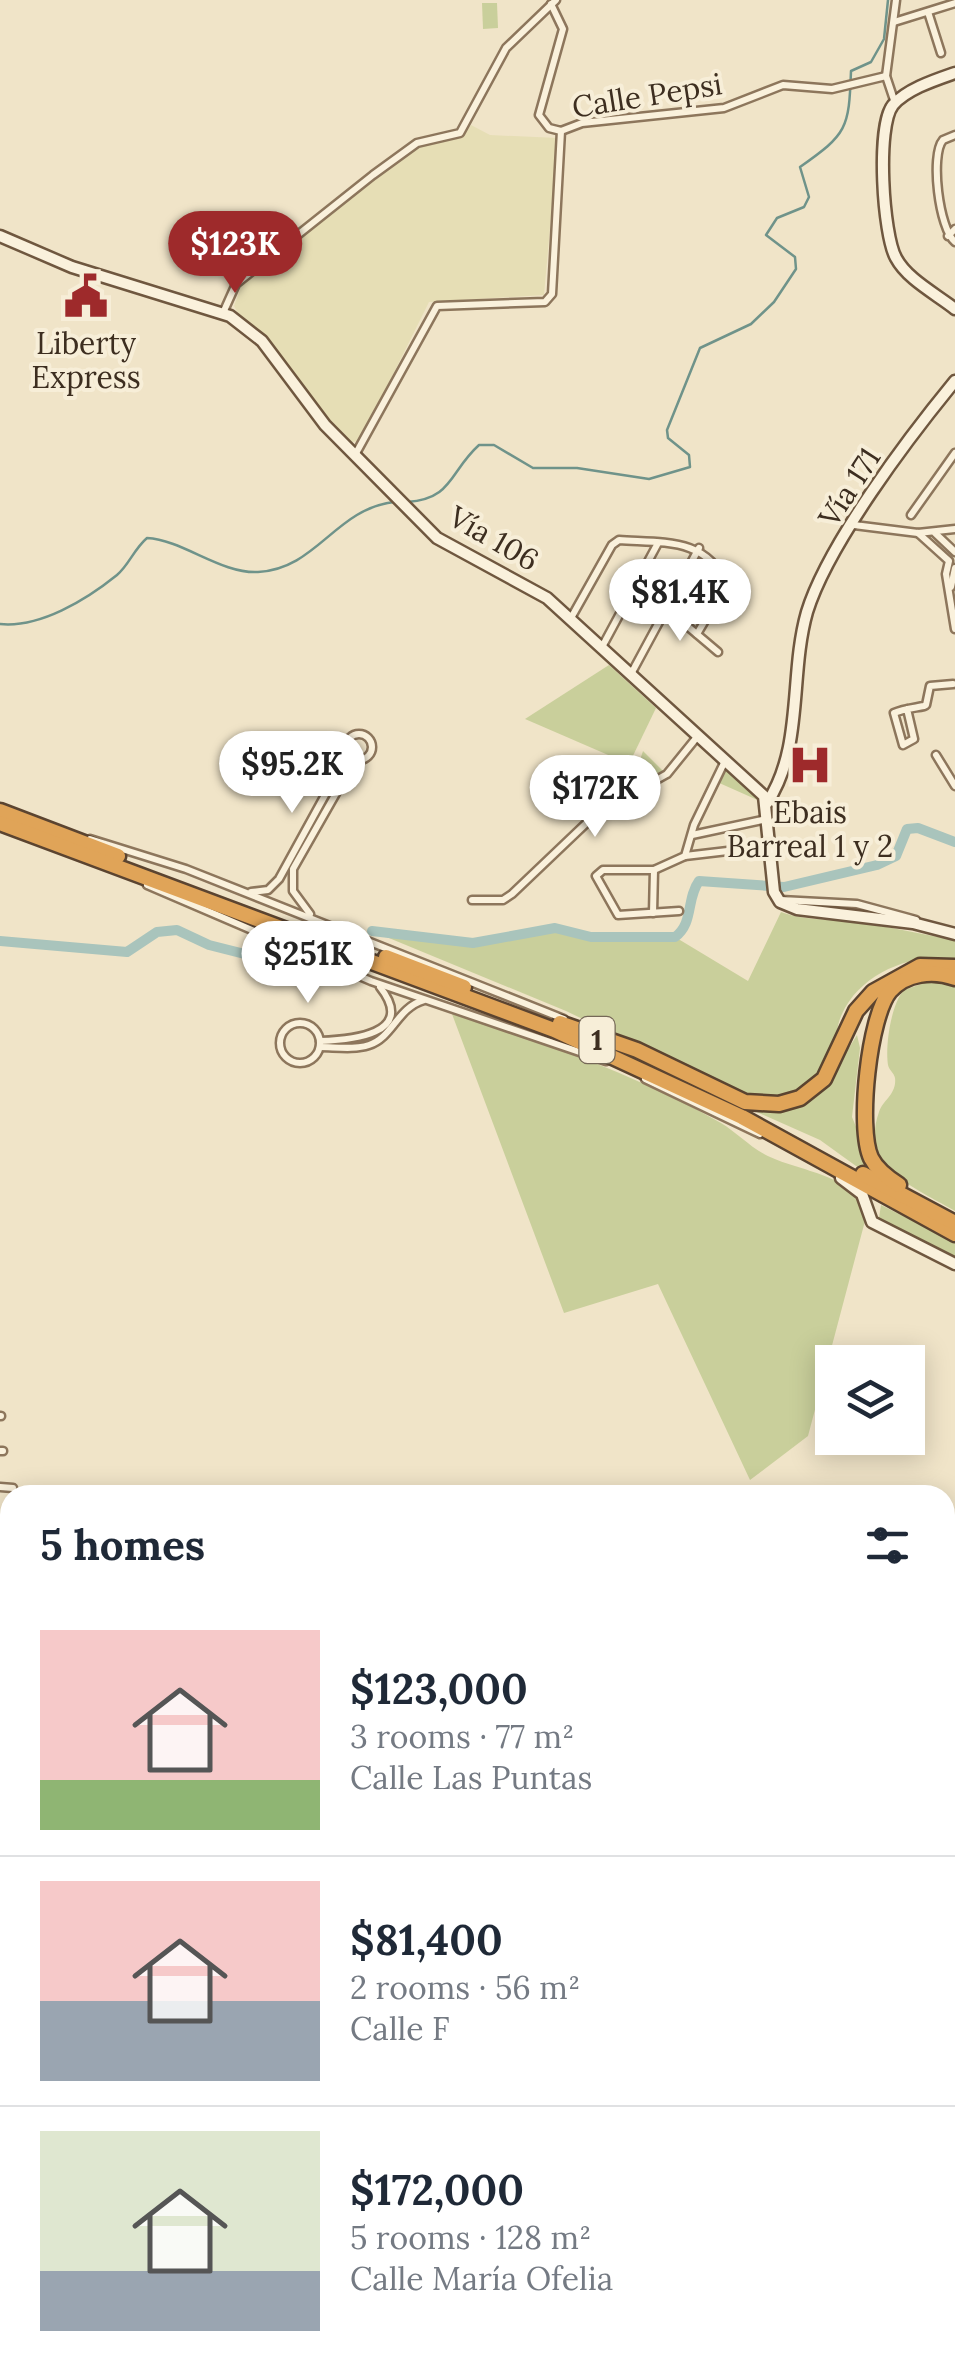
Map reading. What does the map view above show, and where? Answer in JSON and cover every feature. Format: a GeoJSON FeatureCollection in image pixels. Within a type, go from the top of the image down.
{"type":"FeatureCollection","features":[{"type":"Feature","properties":{"kind":"highway","name":"1"},"geometry":{"type":"LineString","coordinates":[[0,809],[550,1020],[722,1098],[955,1221]]}},
{"type":"Feature","properties":{"kind":"highway","name":"1"},"geometry":{"type":"LineString","coordinates":[[0,823],[554,1030],[662,1077],[955,1234]]}},
{"type":"Feature","properties":{"kind":"highway"},"geometry":{"type":"LineString","coordinates":[[550,1020],[615,1041],[745,1102],[785,1104],[809,1092],[828,1074],[856,1011],[873,992],[920,966],[938,963],[955,967]]}},
{"type":"Feature","properties":{"kind":"highway"},"geometry":{"type":"LineString","coordinates":[[955,978],[932,973],[912,977],[893,988],[884,1002],[864,1129],[869,1153],[880,1171],[955,1221]]}},
{"type":"Feature","properties":{"kind":"main road"},"geometry":{"type":"LineString","coordinates":[[955,73],[895,103],[886,117],[883,136],[892,250],[907,272],[955,309]]}},
{"type":"Feature","properties":{"kind":"main road","name":"Vía 106"},"geometry":{"type":"LineString","coordinates":[[0,236],[72,267],[224,313],[262,341],[355,456],[436,538],[547,598],[764,796],[767,804]]}},
{"type":"Feature","properties":{"kind":"main road","name":"Vía 171"},"geometry":{"type":"LineString","coordinates":[[767,804],[787,766],[808,611],[854,524],[955,381]]}},
{"type":"Feature","properties":{"kind":"main road"},"geometry":{"type":"LineString","coordinates":[[767,804],[778,900],[806,912],[931,927],[955,934]]}},
{"type":"Feature","properties":{"kind":"main road"},"geometry":{"type":"LineString","coordinates":[[804,1153],[858,1189],[870,1219],[955,1264]]}},
{"type":"Feature","properties":{"kind":"main road"},"geometry":{"type":"LineString","coordinates":[[870,1219],[881,1201],[909,1210]]}},
{"type":"Feature","properties":{"kind":"street"},"geometry":{"type":"LineString","coordinates":[[895,103],[886,76],[896,0]]}},
{"type":"Feature","properties":{"kind":"street"},"geometry":{"type":"LineString","coordinates":[[224,313],[236,284],[373,175],[417,143],[460,133],[506,48],[554,2],[563,29],[538,115],[549,128],[561,131]]}},
{"type":"Feature","properties":{"kind":"street"},"geometry":{"type":"LineString","coordinates":[[894,22],[955,3]]}},
{"type":"Feature","properties":{"kind":"street"},"geometry":{"type":"LineString","coordinates":[[928,12],[941,53]]}},
{"type":"Feature","properties":{"kind":"street","name":"Calle Pepsi"},"geometry":{"type":"LineString","coordinates":[[355,456],[437,306],[545,302],[552,294],[561,131],[582,123],[724,108],[783,85],[832,89],[886,76]]}},
{"type":"Feature","properties":{"kind":"street"},"geometry":{"type":"LineString","coordinates":[[955,135],[943,140],[936,153],[942,223],[955,242]]}},
{"type":"Feature","properties":{"kind":"street"},"geometry":{"type":"LineString","coordinates":[[948,236],[955,228]]}},
{"type":"Feature","properties":{"kind":"street"},"geometry":{"type":"LineString","coordinates":[[911,515],[954,459]]}},
{"type":"Feature","properties":{"kind":"street"},"geometry":{"type":"LineString","coordinates":[[854,524],[918,533],[955,529]]}},
{"type":"Feature","properties":{"kind":"street"},"geometry":{"type":"LineString","coordinates":[[918,533],[949,562],[946,574],[955,629]]}},
{"type":"Feature","properties":{"kind":"street"},"geometry":{"type":"LineString","coordinates":[[935,533],[955,552]]}},
{"type":"Feature","properties":{"kind":"street"},"geometry":{"type":"LineString","coordinates":[[571,618],[612,544],[619,540],[699,548],[726,584],[696,634]]}},
{"type":"Feature","properties":{"kind":"street"},"geometry":{"type":"LineString","coordinates":[[602,646],[658,543]]}},
{"type":"Feature","properties":{"kind":"street"},"geometry":{"type":"LineString","coordinates":[[631,674],[699,548]]}},
{"type":"Feature","properties":{"kind":"street"},"geometry":{"type":"LineString","coordinates":[[951,598],[955,568]]}},
{"type":"Feature","properties":{"kind":"street"},"geometry":{"type":"LineString","coordinates":[[666,608],[718,652]]}},
{"type":"Feature","properties":{"kind":"street"},"geometry":{"type":"LineString","coordinates":[[907,709],[914,739],[901,744],[894,713],[907,709],[926,705],[930,686],[954,685]]}},
{"type":"Feature","properties":{"kind":"street"},"geometry":{"type":"LineString","coordinates":[[472,900],[506,898],[597,813],[667,774],[696,737]]}},
{"type":"Feature","properties":{"kind":"street"},"geometry":{"type":"LineString","coordinates":[[936,754],[955,786]]}},
{"type":"Feature","properties":{"kind":"street"},"geometry":{"type":"LineString","coordinates":[[245,892],[268,890],[279,879],[351,758],[293,870],[296,898],[320,921]]}},
{"type":"Feature","properties":{"kind":"street"},"geometry":{"type":"LineString","coordinates":[[686,856],[724,761]]}},
{"type":"Feature","properties":{"kind":"street"},"geometry":{"type":"LineString","coordinates":[[0,809],[245,892],[615,1041]]}},
{"type":"Feature","properties":{"kind":"street"},"geometry":{"type":"LineString","coordinates":[[692,835],[768,818]]}},
{"type":"Feature","properties":{"kind":"street"},"geometry":{"type":"LineString","coordinates":[[679,912],[618,915],[596,876],[603,870],[654,870],[686,856],[736,850]]}},
{"type":"Feature","properties":{"kind":"street"},"geometry":{"type":"LineString","coordinates":[[92,857],[257,934],[371,981],[590,1055],[804,1153]]}},
{"type":"Feature","properties":{"kind":"street"},"geometry":{"type":"LineString","coordinates":[[652,913],[654,870]]}},
{"type":"Feature","properties":{"kind":"street"},"geometry":{"type":"LineString","coordinates":[[320,1044],[362,1040],[378,1032],[388,1017],[388,1003],[382,988],[371,981]]}},
{"type":"Feature","properties":{"kind":"street"},"geometry":{"type":"LineString","coordinates":[[320,1044],[370,1045],[406,1008],[424,1000]]}},
{"type":"Feature","properties":{"kind":"street"},"geometry":{"type":"LineString","coordinates":[[304,1024],[315,1030],[320,1044],[314,1058],[296,1063],[282,1052],[281,1040],[287,1029],[304,1024]]}},
{"type":"Feature","properties":{"kind":"shaded area"},"geometry":{"type":"Polygon","coordinates":[[[471,125],[490,135],[558,138],[544,295],[429,302],[360,441],[352,442],[324,417],[257,330],[240,317],[234,306],[242,284],[418,145],[462,138],[471,125]]]}},
{"type":"Feature","properties":{"kind":"green space"},"geometry":{"type":"Polygon","coordinates":[[[482,3],[497,3],[498,28],[483,29],[482,3]]]}},
{"type":"Feature","properties":{"kind":"green space"},"geometry":{"type":"Polygon","coordinates":[[[609,665],[656,708],[629,764],[525,719],[609,665]]]}},
{"type":"Feature","properties":{"kind":"green space"},"geometry":{"type":"Polygon","coordinates":[[[643,751],[663,771],[632,784],[643,751]]]}},
{"type":"Feature","properties":{"kind":"green space"},"geometry":{"type":"Polygon","coordinates":[[[724,767],[762,797],[762,802],[717,782],[724,767]]]}},
{"type":"Feature","properties":{"kind":"green space"},"geometry":{"type":"Polygon","coordinates":[[[781,912],[955,940],[955,959],[906,963],[890,968],[861,987],[842,1014],[833,1052],[817,1078],[793,1092],[765,1096],[735,1092],[566,1011],[372,931],[473,943],[555,928],[591,937],[675,937],[748,981],[781,912]]]}},
{"type":"Feature","properties":{"kind":"green space"},"geometry":{"type":"Polygon","coordinates":[[[933,980],[955,985],[955,1211],[895,1174],[877,1148],[875,1131],[879,1112],[895,1084],[887,1057],[890,1026],[899,996],[904,990],[933,980]]]}},
{"type":"Feature","properties":{"kind":"green space"},"geometry":{"type":"Polygon","coordinates":[[[452,1014],[555,1048],[657,1090],[721,1123],[764,1154],[840,1183],[861,1205],[865,1221],[832,1345],[815,1345],[815,1410],[808,1436],[750,1480],[658,1284],[564,1313],[452,1014]]]}},
{"type":"Feature","properties":{"kind":"green space"},"geometry":{"type":"Polygon","coordinates":[[[857,1035],[860,1048],[852,1117],[874,1171],[856,1166],[820,1140],[750,1109],[781,1110],[831,1077],[857,1035]]]}},
{"type":"Feature","properties":{"kind":"green space"},"geometry":{"type":"Polygon","coordinates":[[[881,1205],[955,1242],[955,1258],[879,1218],[881,1205]]]}},
{"type":"Feature","properties":{"kind":"waterway"},"geometry":{"type":"LineString","coordinates":[[407,502],[442,490],[479,445],[494,445],[533,468],[577,468],[649,479],[690,467],[689,455],[668,438],[667,430],[700,348],[751,324],[774,302],[796,269],[795,257],[766,235],[777,218],[804,207],[809,197],[800,167],[828,146],[842,128],[849,106],[851,71],[871,62],[884,39],[888,0]]}},
{"type":"Feature","properties":{"kind":"waterway"},"geometry":{"type":"LineString","coordinates":[[0,624],[31,622],[77,603],[117,575],[147,538],[174,544],[230,568],[258,572],[296,561],[356,515],[394,502]]}},
{"type":"Feature","properties":{"kind":"waterway"},"geometry":{"type":"LineString","coordinates":[[372,931],[473,943],[555,928],[591,937],[675,937],[685,925],[699,881],[784,887],[877,865],[896,856],[907,829],[918,828],[955,842]]}},
{"type":"Feature","properties":{"kind":"waterway"},"geometry":{"type":"LineString","coordinates":[[0,941],[127,952],[157,932],[177,930],[209,945],[280,963],[289,971],[317,972]]}},
{"type":"Feature","properties":{"kind":"place","name":"Liberty Express"},"geometry":{"type":"Point","coordinates":[86,296]}},
{"type":"Feature","properties":{"kind":"place","name":"Ebais Barreal 1 y 2"},"geometry":{"type":"Point","coordinates":[810,765]}}]}
